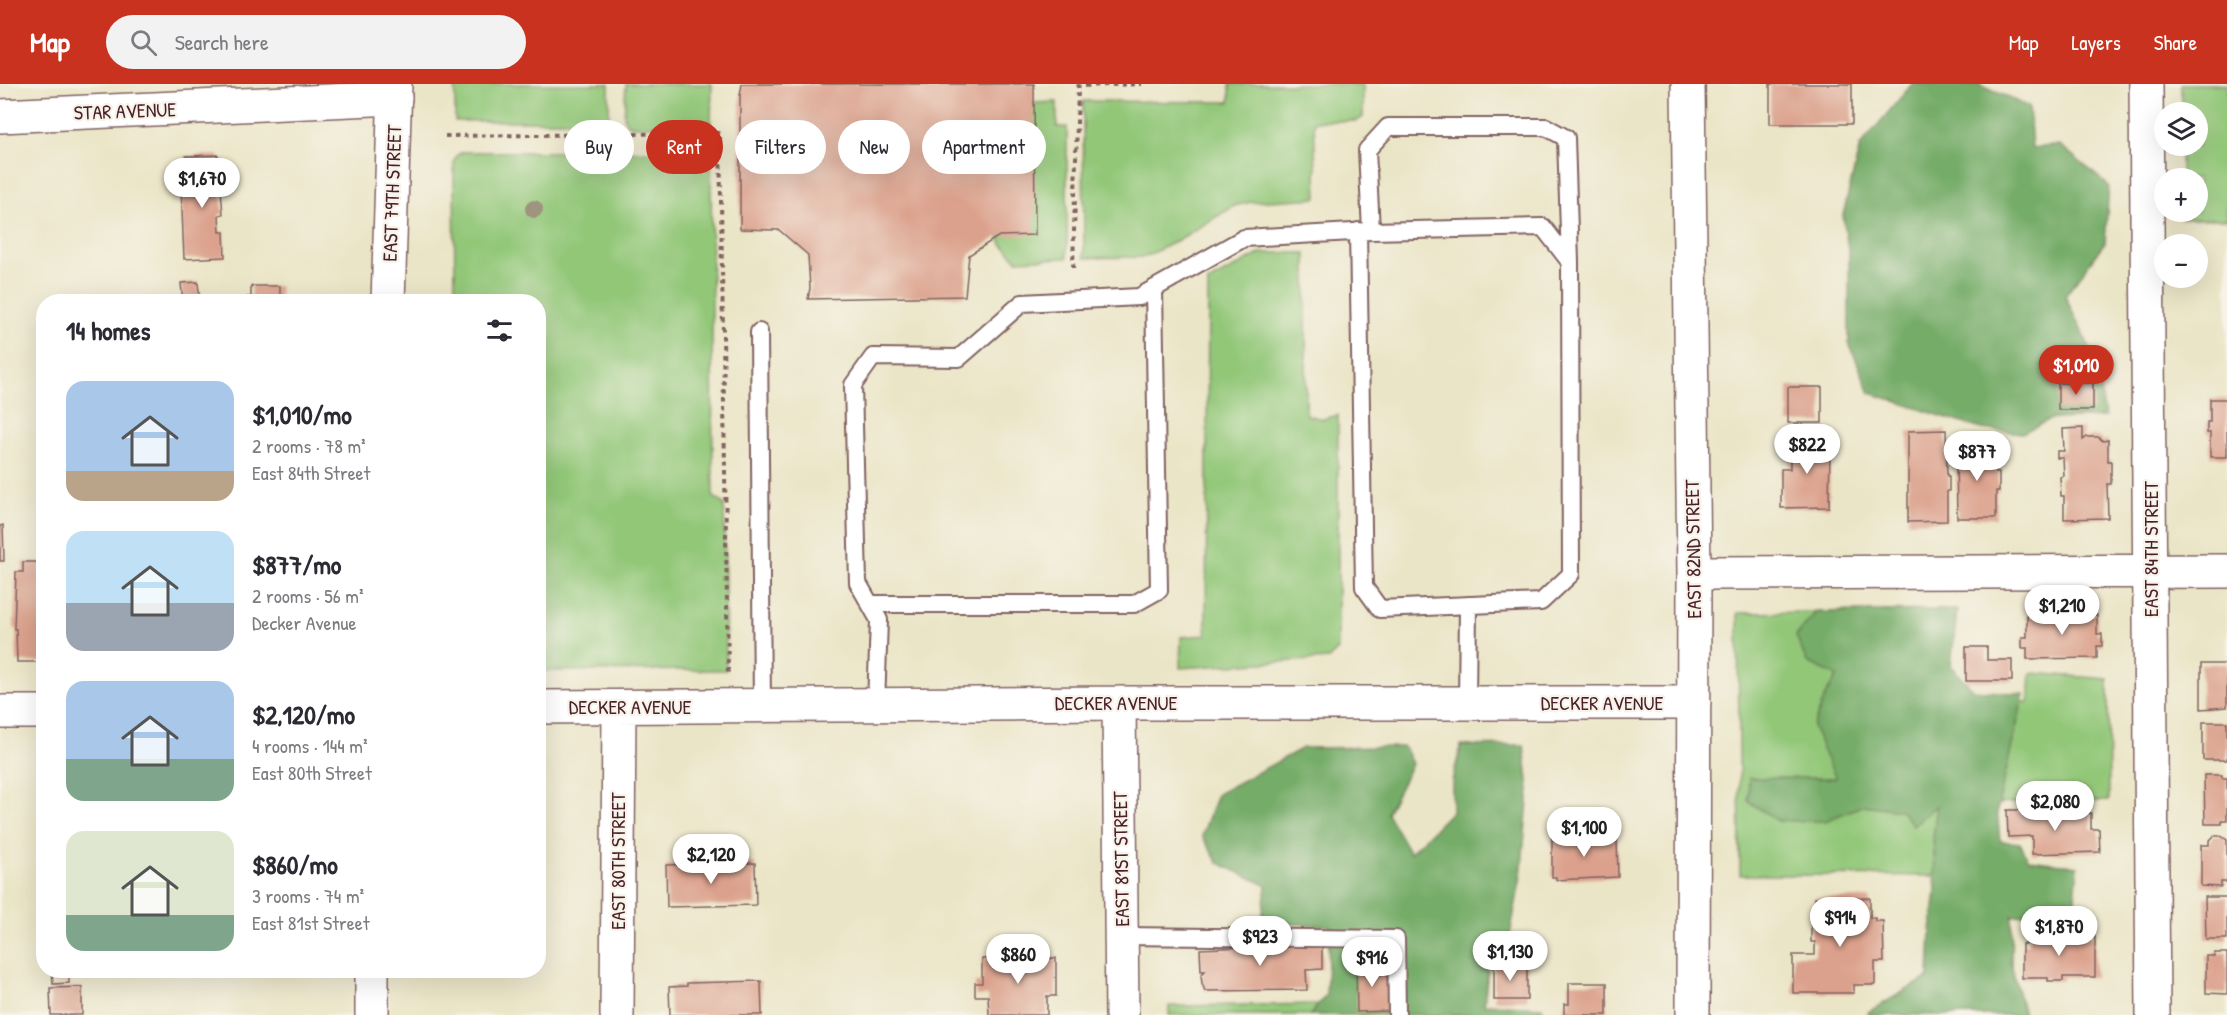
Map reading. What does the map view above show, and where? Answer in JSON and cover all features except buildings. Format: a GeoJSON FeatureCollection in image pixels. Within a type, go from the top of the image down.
{"type":"FeatureCollection","features":[{"type":"Feature","properties":{"kind":"street","name":"EAST 82ND STREET"},"geometry":{"type":"LineString","coordinates":[[1688,84],[1694,573],[1693,1015]]}},
{"type":"Feature","properties":{"kind":"street","name":"EAST 84TH STREET"},"geometry":{"type":"LineString","coordinates":[[2146,84],[2153,1015]]}},
{"type":"Feature","properties":{"kind":"street","name":"STAR AVENUE"},"geometry":{"type":"LineString","coordinates":[[0,116],[395,91]]}},
{"type":"Feature","properties":{"kind":"street","name":"EAST 79TH STREET"},"geometry":{"type":"LineString","coordinates":[[388,294],[395,91]]}},
{"type":"Feature","properties":{"kind":"street"},"geometry":{"type":"LineString","coordinates":[[1694,573],[2227,571]]}},
{"type":"Feature","properties":{"kind":"street","name":"DECKER AVENUE"},"geometry":{"type":"LineString","coordinates":[[546,707],[1119,703],[1694,704]]}},
{"type":"Feature","properties":{"kind":"street","name":"EAST 81ST STREET"},"geometry":{"type":"LineString","coordinates":[[1119,703],[1122,1015]]}},
{"type":"Feature","properties":{"kind":"street","name":"EAST 80TH STREET"},"geometry":{"type":"LineString","coordinates":[[617,1015],[619,707]]}},
{"type":"Feature","properties":{"kind":"street"},"geometry":{"type":"LineString","coordinates":[[0,712],[36,712]]}},
{"type":"Feature","properties":{"kind":"street"},"geometry":{"type":"LineString","coordinates":[[372,978],[372,1015]]}},
{"type":"Feature","properties":{"kind":"lane"},"geometry":{"type":"LineString","coordinates":[[1388,127],[1546,127],[1566,138],[1570,262],[1571,574],[1541,602],[1380,609],[1364,587],[1364,231],[1367,150],[1388,127]]}},
{"type":"Feature","properties":{"kind":"lane"},"geometry":{"type":"LineString","coordinates":[[876,705],[879,620],[858,583],[853,386],[873,357],[959,358],[1022,303],[1139,297],[1244,238],[1364,231],[1543,227],[1570,262]]}},
{"type":"Feature","properties":{"kind":"lane"},"geometry":{"type":"LineString","coordinates":[[870,604],[1134,604],[1159,590],[1154,289]]}},
{"type":"Feature","properties":{"kind":"lane"},"geometry":{"type":"LineString","coordinates":[[759,332],[762,706]]}},
{"type":"Feature","properties":{"kind":"lane"},"geometry":{"type":"LineString","coordinates":[[1467,704],[1468,605]]}},
{"type":"Feature","properties":{"kind":"lane"},"geometry":{"type":"LineString","coordinates":[[1122,936],[1396,939],[1397,1015]]}},
{"type":"Feature","properties":{"kind":"path"},"geometry":{"type":"LineString","coordinates":[[1073,268],[1078,86],[1142,84]]}},
{"type":"Feature","properties":{"kind":"path"},"geometry":{"type":"LineString","coordinates":[[446,136],[720,133],[728,673]]}},
{"type":"Feature","properties":{"kind":"green space"},"geometry":{"type":"Polygon","coordinates":[[[455,84],[609,84],[609,120],[455,121],[455,84]]]}},
{"type":"Feature","properties":{"kind":"green space"},"geometry":{"type":"Polygon","coordinates":[[[626,84],[712,84],[711,120],[646,120],[646,126],[634,126],[634,120],[625,120],[626,84]]]}},
{"type":"Feature","properties":{"kind":"green space"},"geometry":{"type":"Polygon","coordinates":[[[1230,84],[1363,84],[1363,117],[1357,121],[1314,121],[1317,198],[1251,202],[1234,206],[1145,257],[1084,258],[1083,101],[1230,102],[1230,84]]]}},
{"type":"Feature","properties":{"kind":"green space"},"geometry":{"type":"Polygon","coordinates":[[[1912,84],[1978,84],[2029,107],[2032,148],[2060,145],[2109,186],[2105,242],[2065,296],[2096,361],[2105,417],[2051,419],[2022,433],[1981,429],[1870,393],[1849,343],[1849,257],[1843,215],[1860,146],[1912,84]]]}},
{"type":"Feature","properties":{"kind":"green space"},"geometry":{"type":"Polygon","coordinates":[[[2181,84],[2227,84],[2227,219],[2208,219],[2208,168],[2181,168],[2181,156],[2208,156],[2208,102],[2181,102],[2181,84]]]}},
{"type":"Feature","properties":{"kind":"green space"},"geometry":{"type":"Polygon","coordinates":[[[1057,102],[1057,127],[1067,127],[1067,258],[1017,260],[1002,244],[999,236],[1015,174],[1046,174],[1046,120],[1030,120],[1034,103],[1057,102]]]}},
{"type":"Feature","properties":{"kind":"green space"},"geometry":{"type":"Polygon","coordinates":[[[634,151],[646,151],[646,174],[711,174],[713,496],[724,504],[726,670],[546,671],[546,294],[455,294],[454,162],[457,155],[463,152],[564,152],[564,174],[634,174],[634,151]]]}},
{"type":"Feature","properties":{"kind":"green space"},"geometry":{"type":"Polygon","coordinates":[[[1261,253],[1306,253],[1306,415],[1323,419],[1338,415],[1338,650],[1328,659],[1180,668],[1181,637],[1206,635],[1208,282],[1261,253]]]}},
{"type":"Feature","properties":{"kind":"green space"},"geometry":{"type":"Polygon","coordinates":[[[1945,610],[1945,671],[1978,702],[2029,702],[2031,673],[2108,679],[2109,801],[1980,804],[1981,876],[1740,875],[1738,613],[1945,610]]]}},
{"type":"Feature","properties":{"kind":"green space"},"geometry":{"type":"Polygon","coordinates":[[[1957,610],[1951,666],[1973,690],[2024,694],[1997,810],[2000,841],[2020,843],[2029,860],[2078,866],[2074,910],[2012,916],[2011,964],[2024,1015],[1869,1015],[1868,1012],[1929,977],[1936,892],[1933,837],[1937,805],[1913,825],[1900,810],[1864,805],[1825,821],[1778,821],[1748,801],[1749,778],[1836,778],[1813,726],[1826,694],[1837,676],[1807,662],[1796,636],[1816,612],[1957,610]]]}},
{"type":"Feature","properties":{"kind":"green space"},"geometry":{"type":"Polygon","coordinates":[[[1524,745],[1529,790],[1521,876],[1510,935],[1490,954],[1484,1004],[1542,1007],[1545,1015],[1310,1015],[1326,995],[1330,926],[1262,922],[1266,885],[1218,863],[1202,836],[1217,794],[1303,748],[1404,747],[1412,764],[1387,813],[1410,853],[1452,811],[1452,781],[1461,746],[1524,745]]]}},
{"type":"Feature","properties":{"kind":"green space"},"geometry":{"type":"Polygon","coordinates":[[[1319,1004],[1310,1015],[1169,1015],[1169,1006],[1319,1004]]]}}]}
